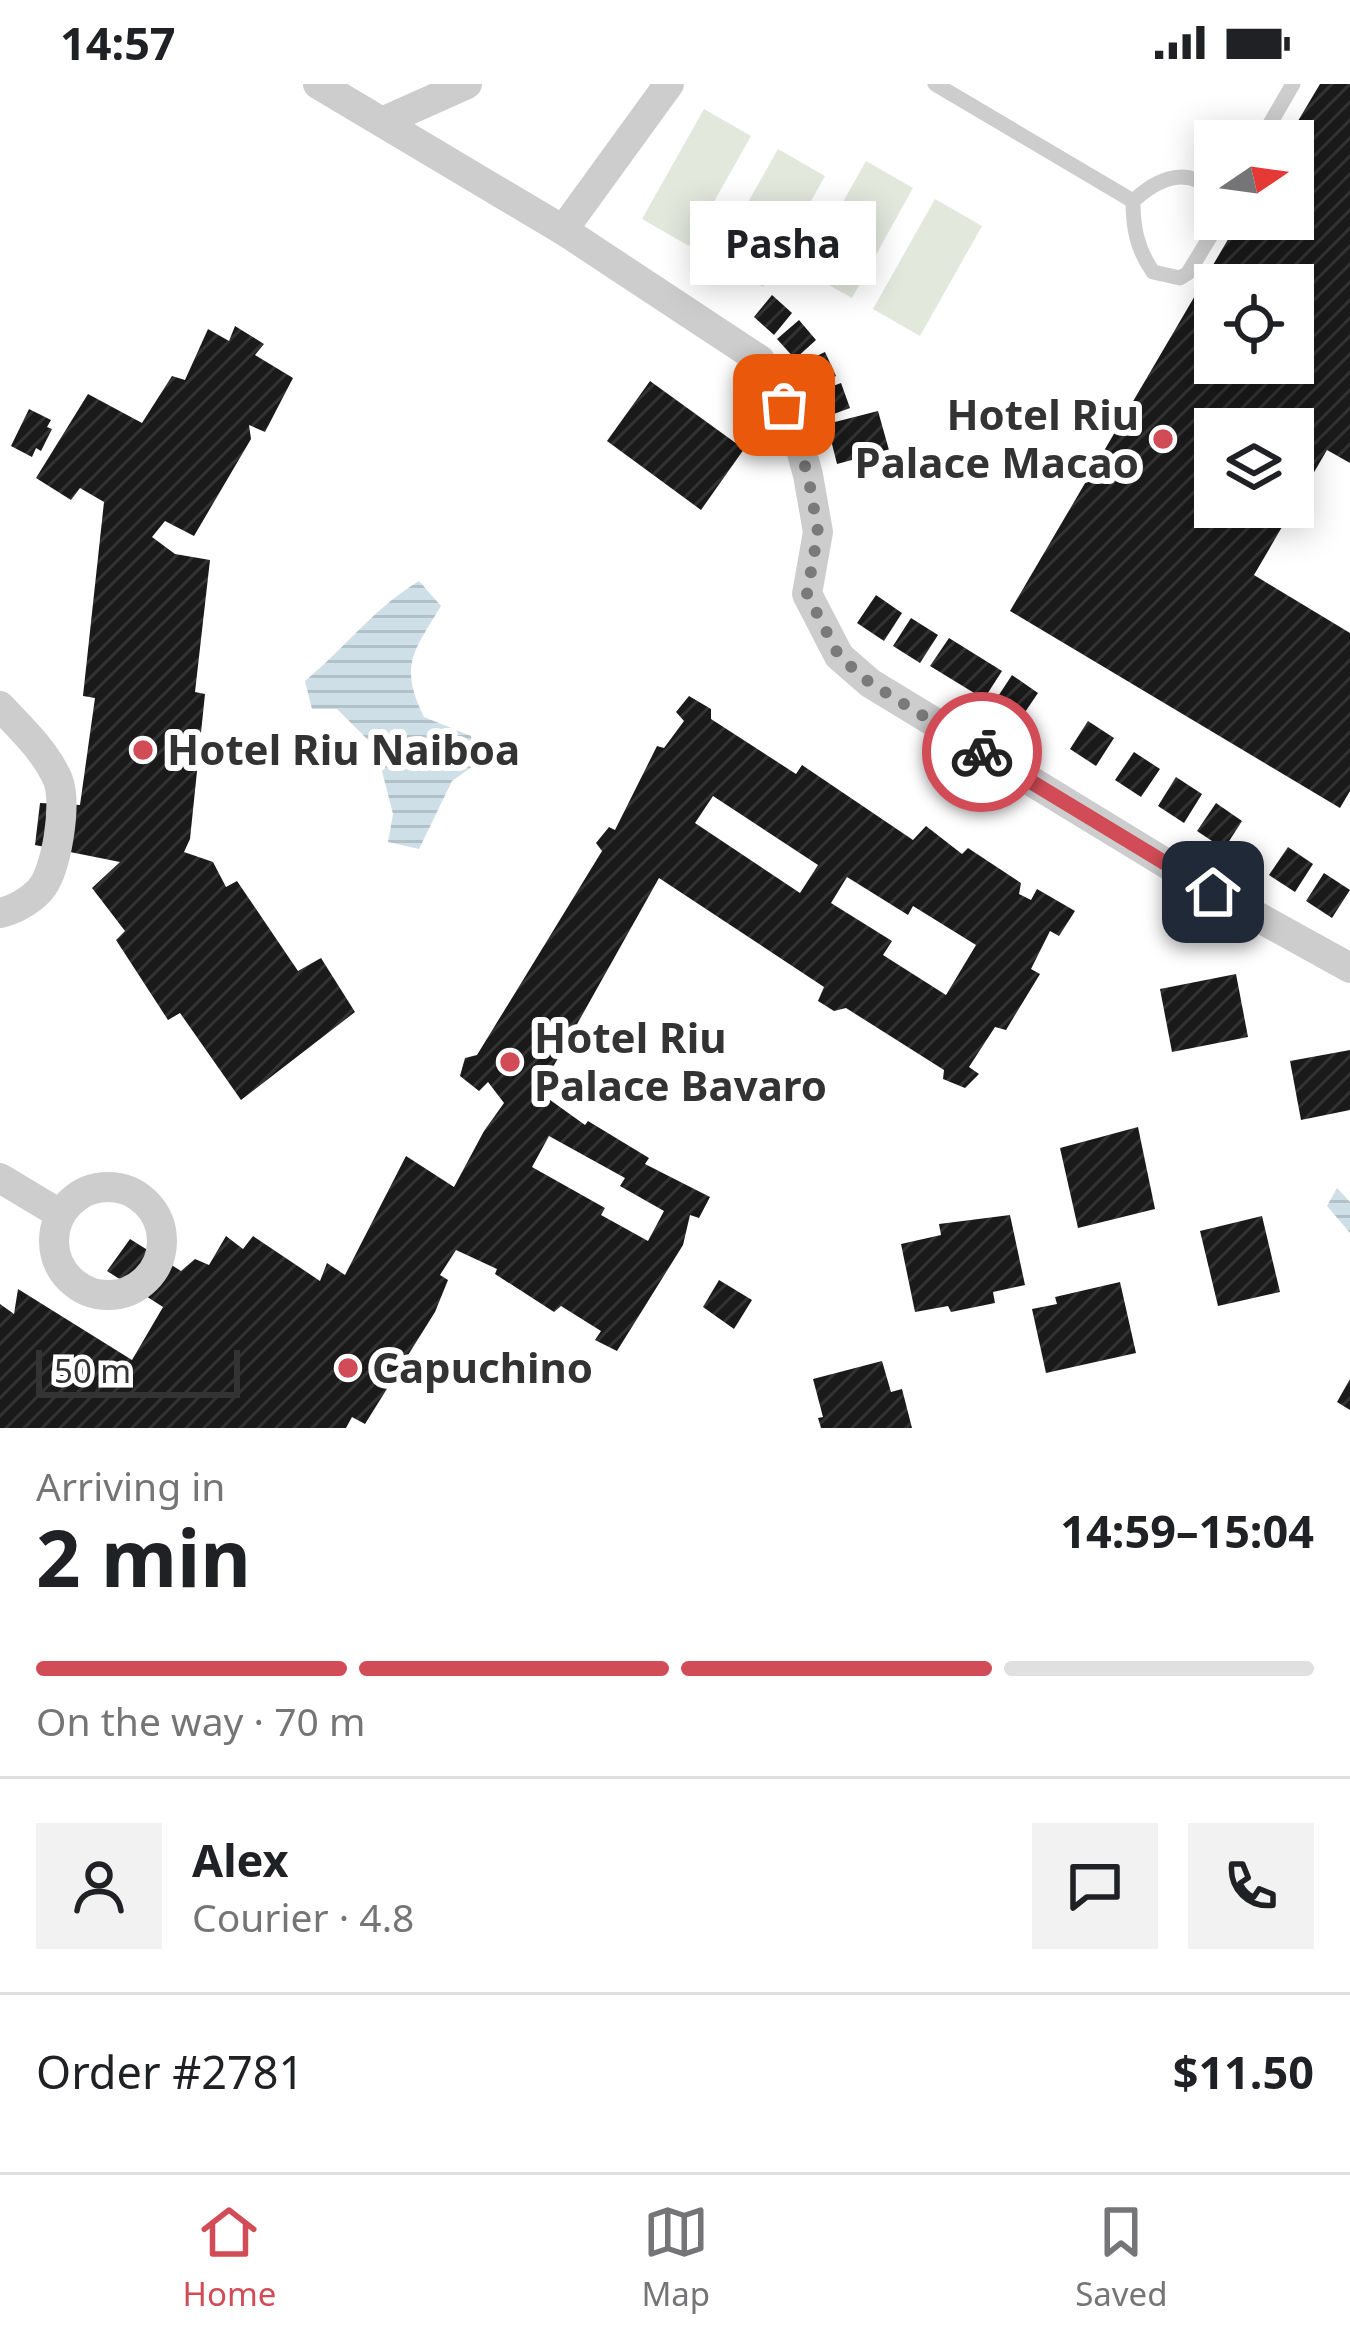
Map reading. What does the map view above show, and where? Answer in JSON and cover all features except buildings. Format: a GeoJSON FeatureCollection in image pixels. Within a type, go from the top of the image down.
{"type":"FeatureCollection","features":[{"type":"Feature","properties":{"kind":"street"},"geometry":{"type":"LineString","coordinates":[[318,84],[563,230],[760,360],[796,430],[818,532],[807,594],[839,656],[870,683],[1152,855],[1350,968]]}},
{"type":"Feature","properties":{"kind":"street"},"geometry":{"type":"LineString","coordinates":[[382,122],[467,84]]}},
{"type":"Feature","properties":{"kind":"street"},"geometry":{"type":"LineString","coordinates":[[563,230],[669,84]]}},
{"type":"Feature","properties":{"kind":"street"},"geometry":{"type":"LineString","coordinates":[[0,706],[33,741],[62,793],[52,866],[42,889],[14,910],[0,913]]}},
{"type":"Feature","properties":{"kind":"street"},"geometry":{"type":"LineString","coordinates":[[0,1178],[61,1214]]}},
{"type":"Feature","properties":{"kind":"lane"},"geometry":{"type":"LineString","coordinates":[[935,84],[1133,201]]}},
{"type":"Feature","properties":{"kind":"lane"},"geometry":{"type":"LineString","coordinates":[[1273,120],[1294,84]]}},
{"type":"Feature","properties":{"kind":"lane"},"geometry":{"type":"LineString","coordinates":[[1133,201],[1150,185],[1185,175],[1194,178]]}},
{"type":"Feature","properties":{"kind":"lane"},"geometry":{"type":"LineString","coordinates":[[1133,201],[1138,245],[1161,276],[1180,278],[1188,273],[1208,240]]}},
{"type":"Feature","properties":{"kind":"shaded area"},"geometry":{"type":"Polygon","coordinates":[[[704,109],[751,136],[689,246],[642,219],[704,109]]]}},
{"type":"Feature","properties":{"kind":"shaded area"},"geometry":{"type":"Polygon","coordinates":[[[778,149],[825,176],[763,287],[716,259],[778,149]]]}},
{"type":"Feature","properties":{"kind":"shaded area"},"geometry":{"type":"Polygon","coordinates":[[[866,161],[913,188],[852,298],[804,271],[866,161]]]}},
{"type":"Feature","properties":{"kind":"shaded area"},"geometry":{"type":"Polygon","coordinates":[[[935,199],[982,226],[920,336],[873,309],[935,199]]]}},
{"type":"Feature","properties":{"kind":"shaded area"},"geometry":{"type":"Polygon","coordinates":[[[419,581],[441,606],[413,660],[416,699],[424,717],[471,736],[476,764],[452,781],[419,849],[388,842],[393,814],[376,748],[337,709],[312,709],[305,681],[388,603],[419,581]]]}},
{"type":"Feature","properties":{"kind":"shaded area"},"geometry":{"type":"Polygon","coordinates":[[[1337,1188],[1350,1202],[1350,1233],[1327,1206],[1337,1188]]]}},
{"type":"Feature","properties":{"kind":"way so far"},"geometry":{"type":"LineString","coordinates":[[784,405],[796,430],[818,532],[807,594],[839,656],[870,683],[982,752]]}},
{"type":"Feature","properties":{"kind":"place","name":"Pasha"},"geometry":{"type":"Point","coordinates":[784,405]}},
{"type":"Feature","properties":{"kind":"place","name":"Hotel Riu Palace Macao"},"geometry":{"type":"Point","coordinates":[1163,439]}},
{"type":"Feature","properties":{"kind":"place","name":"Hotel Riu Naiboa"},"geometry":{"type":"Point","coordinates":[143,750]}},
{"type":"Feature","properties":{"kind":"place","name":"Hotel Riu Palace Bavaro"},"geometry":{"type":"Point","coordinates":[510,1062]}},
{"type":"Feature","properties":{"kind":"place","name":"Capuchino"},"geometry":{"type":"Point","coordinates":[348,1368]}},
{"type":"Feature","properties":{"kind":"route"},"geometry":{"type":"LineString","coordinates":[[982,752],[1213,892]]}}]}
